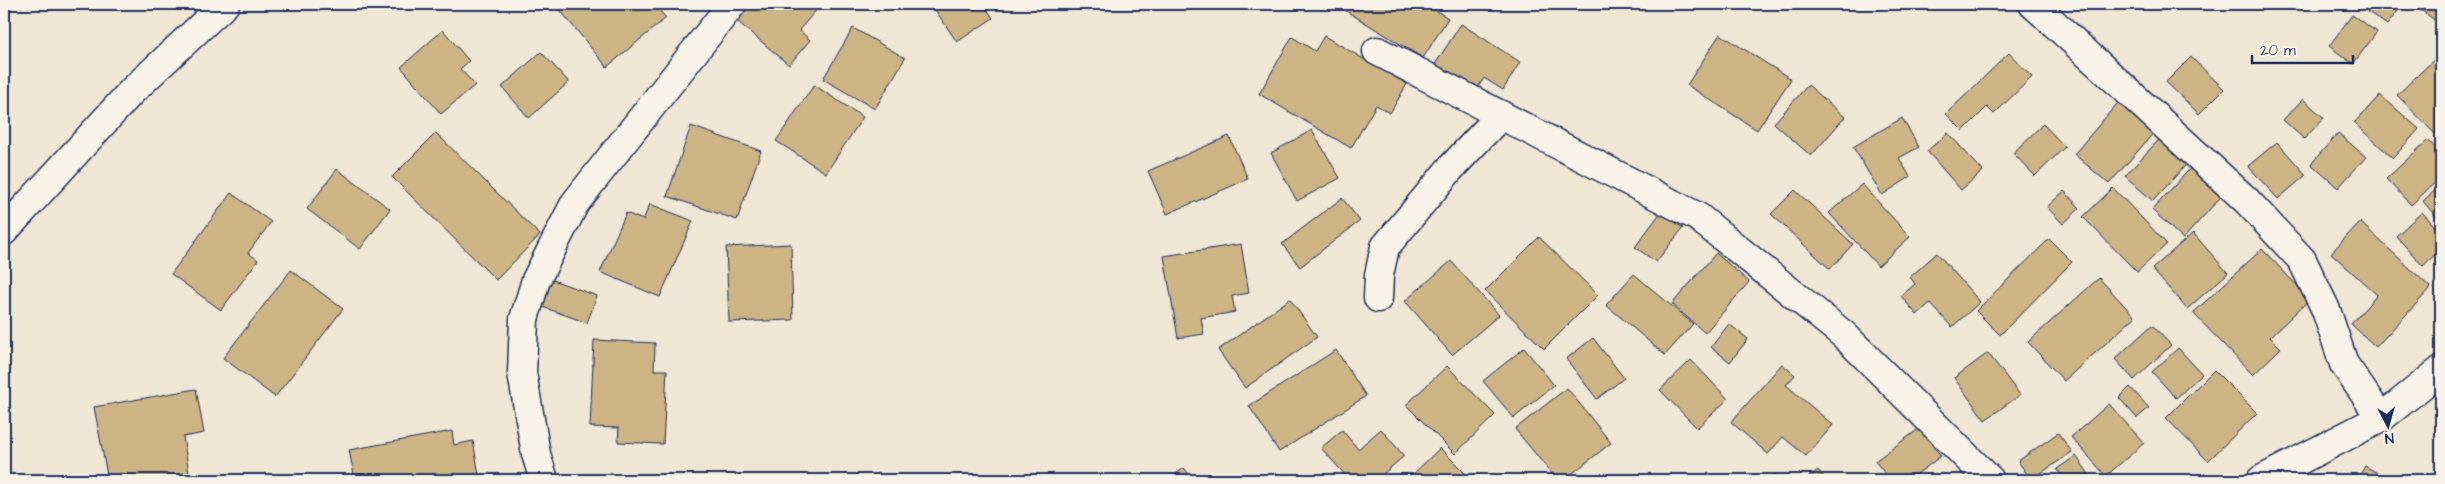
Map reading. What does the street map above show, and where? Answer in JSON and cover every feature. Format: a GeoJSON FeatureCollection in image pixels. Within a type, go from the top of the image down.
{"type":"FeatureCollection","features":[{"type":"Feature","properties":{"kind":"street"},"geometry":{"type":"LineString","coordinates":[[4,231],[132,91],[225,4]]}},
{"type":"Feature","properties":{"kind":"street"},"geometry":{"type":"LineString","coordinates":[[544,480],[536,454],[522,372],[524,319],[536,280],[575,203],[663,88],[732,4]]}},
{"type":"Feature","properties":{"kind":"street"},"geometry":{"type":"LineString","coordinates":[[2033,4],[2248,201],[2302,260],[2326,310],[2344,364],[2381,418]]}},
{"type":"Feature","properties":{"kind":"street"},"geometry":{"type":"LineString","coordinates":[[1377,51],[1698,217],[1844,335],[1990,480]]}},
{"type":"Feature","properties":{"kind":"street"},"geometry":{"type":"LineString","coordinates":[[1378,298],[1379,275],[1385,247],[1450,169],[1501,115]]}},
{"type":"Feature","properties":{"kind":"street"},"geometry":{"type":"LineString","coordinates":[[2260,480],[2381,418],[2441,370]]}},
{"type":"Feature","properties":{"kind":"building"},"geometry":{"type":"Polygon","coordinates":[[[565,4],[654,4],[666,18],[607,67],[559,9],[565,4]]]}},
{"type":"Feature","properties":{"kind":"building"},"geometry":{"type":"Polygon","coordinates":[[[742,4],[816,4],[819,7],[799,30],[810,40],[789,65],[731,16],[742,4]]]}},
{"type":"Feature","properties":{"kind":"building"},"geometry":{"type":"Polygon","coordinates":[[[931,4],[992,4],[986,8],[993,18],[957,42],[931,4]]]}},
{"type":"Feature","properties":{"kind":"building"},"geometry":{"type":"Polygon","coordinates":[[[1350,4],[1425,4],[1448,18],[1423,58],[1346,11],[1350,4]]]}},
{"type":"Feature","properties":{"kind":"building"},"geometry":{"type":"Polygon","coordinates":[[[2357,4],[2403,4],[2387,25],[2357,4]]]}},
{"type":"Feature","properties":{"kind":"building"},"geometry":{"type":"Polygon","coordinates":[[[2413,4],[2441,4],[2441,25],[2413,4]]]}},
{"type":"Feature","properties":{"kind":"building"},"geometry":{"type":"Polygon","coordinates":[[[2352,15],[2377,32],[2353,64],[2329,46],[2352,15]]]}},
{"type":"Feature","properties":{"kind":"building"},"geometry":{"type":"Polygon","coordinates":[[[1461,24],[1520,62],[1503,90],[1484,78],[1473,95],[1432,69],[1461,24]]]}},
{"type":"Feature","properties":{"kind":"building"},"geometry":{"type":"Polygon","coordinates":[[[853,28],[905,58],[875,109],[823,79],[853,28]]]}},
{"type":"Feature","properties":{"kind":"building"},"geometry":{"type":"Polygon","coordinates":[[[443,30],[469,61],[460,69],[475,85],[441,114],[401,67],[443,30]]]}},
{"type":"Feature","properties":{"kind":"building"},"geometry":{"type":"Polygon","coordinates":[[[1720,34],[1791,79],[1757,130],[1687,85],[1720,34]]]}},
{"type":"Feature","properties":{"kind":"building"},"geometry":{"type":"Polygon","coordinates":[[[1324,36],[1407,84],[1390,113],[1376,105],[1351,148],[1259,94],[1292,37],[1315,51],[1324,36]]]}},
{"type":"Feature","properties":{"kind":"building"},"geometry":{"type":"Polygon","coordinates":[[[541,52],[569,82],[529,118],[502,87],[541,52]]]}},
{"type":"Feature","properties":{"kind":"building"},"geometry":{"type":"Polygon","coordinates":[[[2009,53],[2032,77],[1994,114],[1987,107],[1963,131],[1946,114],[2009,53]]]}},
{"type":"Feature","properties":{"kind":"building"},"geometry":{"type":"Polygon","coordinates":[[[2440,54],[2441,128],[2435,134],[2397,95],[2440,54]]]}},
{"type":"Feature","properties":{"kind":"building"},"geometry":{"type":"Polygon","coordinates":[[[2191,57],[2224,89],[2199,114],[2166,82],[2191,57]]]}},
{"type":"Feature","properties":{"kind":"building"},"geometry":{"type":"Polygon","coordinates":[[[814,85],[863,117],[826,173],[776,141],[814,85]]]}},
{"type":"Feature","properties":{"kind":"building"},"geometry":{"type":"Polygon","coordinates":[[[1808,85],[1845,117],[1811,156],[1774,123],[1808,85]]]}},
{"type":"Feature","properties":{"kind":"building"},"geometry":{"type":"Polygon","coordinates":[[[2380,95],[2419,129],[2393,158],[2354,123],[2380,95]]]}},
{"type":"Feature","properties":{"kind":"building"},"geometry":{"type":"Polygon","coordinates":[[[2122,98],[2157,129],[2109,184],[2074,154],[2122,98]]]}},
{"type":"Feature","properties":{"kind":"building"},"geometry":{"type":"Polygon","coordinates":[[[2303,99],[2324,118],[2304,139],[2283,120],[2303,99]]]}},
{"type":"Feature","properties":{"kind":"building"},"geometry":{"type":"Polygon","coordinates":[[[1902,118],[1919,147],[1899,158],[1910,177],[1882,195],[1853,147],[1902,118]]]}},
{"type":"Feature","properties":{"kind":"building"},"geometry":{"type":"Polygon","coordinates":[[[2043,124],[2065,147],[2035,176],[2013,153],[2043,124]]]}},
{"type":"Feature","properties":{"kind":"building"},"geometry":{"type":"Polygon","coordinates":[[[691,126],[761,151],[737,220],[667,196],[691,126]]]}},
{"type":"Feature","properties":{"kind":"building"},"geometry":{"type":"Polygon","coordinates":[[[1312,130],[1340,178],[1297,201],[1271,153],[1312,130]]]}},
{"type":"Feature","properties":{"kind":"building"},"geometry":{"type":"Polygon","coordinates":[[[436,133],[540,235],[496,280],[392,177],[436,133]]]}},
{"type":"Feature","properties":{"kind":"building"},"geometry":{"type":"Polygon","coordinates":[[[1948,133],[1983,171],[1961,190],[1927,151],[1948,133]]]}},
{"type":"Feature","properties":{"kind":"building"},"geometry":{"type":"Polygon","coordinates":[[[2165,133],[2193,157],[2153,201],[2125,176],[2165,133]]]}},
{"type":"Feature","properties":{"kind":"building"},"geometry":{"type":"Polygon","coordinates":[[[2338,133],[2366,157],[2338,188],[2311,164],[2338,133]]]}},
{"type":"Feature","properties":{"kind":"building"},"geometry":{"type":"Polygon","coordinates":[[[1229,136],[1248,179],[1167,214],[1148,171],[1229,136]]]}},
{"type":"Feature","properties":{"kind":"building"},"geometry":{"type":"Polygon","coordinates":[[[2428,140],[2441,154],[2441,177],[2411,205],[2386,179],[2428,140]]]}},
{"type":"Feature","properties":{"kind":"building"},"geometry":{"type":"Polygon","coordinates":[[[2277,142],[2306,175],[2278,199],[2248,166],[2277,142]]]}},
{"type":"Feature","properties":{"kind":"building"},"geometry":{"type":"Polygon","coordinates":[[[2197,161],[2228,189],[2183,239],[2152,210],[2197,161]]]}},
{"type":"Feature","properties":{"kind":"building"},"geometry":{"type":"Polygon","coordinates":[[[337,169],[390,209],[360,249],[307,209],[337,169]]]}},
{"type":"Feature","properties":{"kind":"building"},"geometry":{"type":"Polygon","coordinates":[[[1862,184],[1910,237],[1878,266],[1829,213],[1862,184]]]}},
{"type":"Feature","properties":{"kind":"building"},"geometry":{"type":"Polygon","coordinates":[[[2441,185],[2441,223],[2423,201],[2441,185]]]}},
{"type":"Feature","properties":{"kind":"building"},"geometry":{"type":"Polygon","coordinates":[[[2113,188],[2167,244],[2137,272],[2083,217],[2113,188]]]}},
{"type":"Feature","properties":{"kind":"building"},"geometry":{"type":"Polygon","coordinates":[[[1795,190],[1853,244],[1830,269],[1771,214],[1795,190]]]}},
{"type":"Feature","properties":{"kind":"building"},"geometry":{"type":"Polygon","coordinates":[[[2064,191],[2080,208],[2063,224],[2047,207],[2064,191]]]}},
{"type":"Feature","properties":{"kind":"building"},"geometry":{"type":"Polygon","coordinates":[[[231,193],[271,222],[248,253],[258,260],[221,310],[171,274],[231,193]]]}},
{"type":"Feature","properties":{"kind":"building"},"geometry":{"type":"Polygon","coordinates":[[[1342,198],[1360,221],[1300,267],[1282,244],[1342,198]]]}},
{"type":"Feature","properties":{"kind":"building"},"geometry":{"type":"Polygon","coordinates":[[[650,204],[693,221],[660,297],[600,272],[626,213],[643,220],[650,204]]]}},
{"type":"Feature","properties":{"kind":"building"},"geometry":{"type":"Polygon","coordinates":[[[1661,212],[1683,228],[1656,262],[1635,247],[1661,212]]]}},
{"type":"Feature","properties":{"kind":"building"},"geometry":{"type":"Polygon","coordinates":[[[2422,212],[2441,233],[2441,249],[2423,266],[2396,236],[2422,212]]]}},
{"type":"Feature","properties":{"kind":"building"},"geometry":{"type":"Polygon","coordinates":[[[2360,222],[2431,288],[2376,347],[2351,324],[2377,295],[2331,253],[2360,222]]]}},
{"type":"Feature","properties":{"kind":"building"},"geometry":{"type":"Polygon","coordinates":[[[2193,233],[2228,273],[2187,309],[2152,269],[2193,233]]]}},
{"type":"Feature","properties":{"kind":"building"},"geometry":{"type":"Polygon","coordinates":[[[1539,237],[1598,295],[1544,349],[1485,291],[1539,237]]]}},
{"type":"Feature","properties":{"kind":"building"},"geometry":{"type":"Polygon","coordinates":[[[2049,239],[2072,262],[2000,335],[1976,311],[2049,239]]]}},
{"type":"Feature","properties":{"kind":"building"},"geometry":{"type":"Polygon","coordinates":[[[791,244],[793,320],[729,322],[726,247],[791,244]]]}},
{"type":"Feature","properties":{"kind":"building"},"geometry":{"type":"Polygon","coordinates":[[[1241,244],[1249,293],[1232,296],[1235,312],[1201,318],[1204,334],[1178,338],[1164,256],[1241,244]]]}},
{"type":"Feature","properties":{"kind":"building"},"geometry":{"type":"Polygon","coordinates":[[[2262,249],[2310,299],[2270,337],[2281,348],[2253,375],[2193,313],[2262,249]]]}},
{"type":"Feature","properties":{"kind":"building"},"geometry":{"type":"Polygon","coordinates":[[[1716,253],[1749,282],[1705,333],[1672,304],[1716,253]]]}},
{"type":"Feature","properties":{"kind":"building"},"geometry":{"type":"Polygon","coordinates":[[[1937,253],[1980,302],[1952,327],[1930,303],[1917,315],[1901,296],[1915,284],[1910,277],[1937,253]]]}},
{"type":"Feature","properties":{"kind":"building"},"geometry":{"type":"Polygon","coordinates":[[[2441,258],[2441,269],[2436,263],[2441,258]]]}},
{"type":"Feature","properties":{"kind":"building"},"geometry":{"type":"Polygon","coordinates":[[[1451,261],[1499,315],[1452,355],[1405,301],[1451,261]]]}},
{"type":"Feature","properties":{"kind":"building"},"geometry":{"type":"Polygon","coordinates":[[[291,270],[343,309],[275,397],[223,358],[291,270]]]}},
{"type":"Feature","properties":{"kind":"building"},"geometry":{"type":"Polygon","coordinates":[[[1634,274],[1693,324],[1665,355],[1606,305],[1634,274]]]}},
{"type":"Feature","properties":{"kind":"building"},"geometry":{"type":"Polygon","coordinates":[[[542,276],[597,296],[587,323],[532,303],[542,276]]]}},
{"type":"Feature","properties":{"kind":"building"},"geometry":{"type":"Polygon","coordinates":[[[2099,278],[2135,317],[2064,381],[2028,342],[2099,278]]]}},
{"type":"Feature","properties":{"kind":"building"},"geometry":{"type":"Polygon","coordinates":[[[1290,299],[1317,337],[1245,388],[1218,350],[1290,299]]]}},
{"type":"Feature","properties":{"kind":"building"},"geometry":{"type":"Polygon","coordinates":[[[1729,324],[1748,339],[1730,362],[1711,347],[1729,324]]]}},
{"type":"Feature","properties":{"kind":"building"},"geometry":{"type":"Polygon","coordinates":[[[2152,325],[2171,345],[2134,380],[2115,359],[2152,325]]]}},
{"type":"Feature","properties":{"kind":"building"},"geometry":{"type":"Polygon","coordinates":[[[1593,338],[1624,378],[1597,399],[1566,359],[1593,338]]]}},
{"type":"Feature","properties":{"kind":"building"},"geometry":{"type":"Polygon","coordinates":[[[594,340],[655,343],[654,370],[667,370],[663,444],[618,442],[619,428],[590,427],[594,340]]]}},
{"type":"Feature","properties":{"kind":"building"},"geometry":{"type":"Polygon","coordinates":[[[1524,348],[1554,385],[1514,418],[1483,381],[1524,348]]]}},
{"type":"Feature","properties":{"kind":"building"},"geometry":{"type":"Polygon","coordinates":[[[2178,348],[2202,374],[2176,398],[2152,372],[2178,348]]]}},
{"type":"Feature","properties":{"kind":"building"},"geometry":{"type":"Polygon","coordinates":[[[1336,350],[1366,396],[1279,452],[1249,406],[1336,350]]]}},
{"type":"Feature","properties":{"kind":"building"},"geometry":{"type":"Polygon","coordinates":[[[1988,353],[2020,395],[1985,420],[1954,378],[1988,353]]]}},
{"type":"Feature","properties":{"kind":"building"},"geometry":{"type":"Polygon","coordinates":[[[1691,360],[1728,399],[1697,428],[1660,390],[1691,360]]]}},
{"type":"Feature","properties":{"kind":"building"},"geometry":{"type":"Polygon","coordinates":[[[1782,364],[1795,375],[1786,385],[1833,425],[1806,456],[1783,437],[1768,454],[1731,422],[1782,364]]]}},
{"type":"Feature","properties":{"kind":"building"},"geometry":{"type":"Polygon","coordinates":[[[1447,366],[1495,415],[1455,454],[1406,405],[1447,366]]]}},
{"type":"Feature","properties":{"kind":"building"},"geometry":{"type":"Polygon","coordinates":[[[2214,370],[2257,413],[2208,461],[2166,418],[2214,370]]]}},
{"type":"Feature","properties":{"kind":"building"},"geometry":{"type":"Polygon","coordinates":[[[2130,387],[2149,408],[2137,418],[2119,398],[2130,387]]]}},
{"type":"Feature","properties":{"kind":"building"},"geometry":{"type":"Polygon","coordinates":[[[1567,388],[1611,443],[1564,480],[1557,480],[1515,429],[1567,388]]]}},
{"type":"Feature","properties":{"kind":"building"},"geometry":{"type":"Polygon","coordinates":[[[196,389],[204,433],[183,437],[189,473],[152,480],[108,480],[94,407],[196,389]]]}},
{"type":"Feature","properties":{"kind":"building"},"geometry":{"type":"Polygon","coordinates":[[[2109,404],[2144,443],[2106,476],[2071,437],[2109,404]]]}},
{"type":"Feature","properties":{"kind":"building"},"geometry":{"type":"Polygon","coordinates":[[[1920,428],[1941,456],[1909,480],[1890,480],[1875,461],[1920,428]]]}},
{"type":"Feature","properties":{"kind":"building"},"geometry":{"type":"Polygon","coordinates":[[[1381,429],[1404,456],[1376,480],[1350,480],[1321,448],[1342,430],[1358,449],[1381,429]]]}},
{"type":"Feature","properties":{"kind":"building"},"geometry":{"type":"Polygon","coordinates":[[[452,431],[454,445],[473,441],[480,480],[355,480],[349,450],[452,431]]]}},
{"type":"Feature","properties":{"kind":"building"},"geometry":{"type":"Polygon","coordinates":[[[2058,433],[2072,452],[2031,480],[2018,461],[2058,433]]]}},
{"type":"Feature","properties":{"kind":"building"},"geometry":{"type":"Polygon","coordinates":[[[1440,448],[1472,480],[1407,480],[1440,448]]]}},
{"type":"Feature","properties":{"kind":"building"},"geometry":{"type":"Polygon","coordinates":[[[2076,456],[2093,480],[2065,480],[2057,469],[2076,456]]]}},
{"type":"Feature","properties":{"kind":"building"},"geometry":{"type":"Polygon","coordinates":[[[2365,466],[2390,480],[2357,480],[2365,466]]]}},
{"type":"Feature","properties":{"kind":"building"},"geometry":{"type":"Polygon","coordinates":[[[1184,468],[1194,480],[1168,480],[1184,468]]]}},
{"type":"Feature","properties":{"kind":"building"},"geometry":{"type":"Polygon","coordinates":[[[1818,470],[1826,480],[1804,480],[1818,470]]]}},
{"type":"Feature","properties":{"kind":"building"},"geometry":{"type":"Polygon","coordinates":[[[1775,474],[1780,480],[1767,480],[1775,474]]]}}]}
